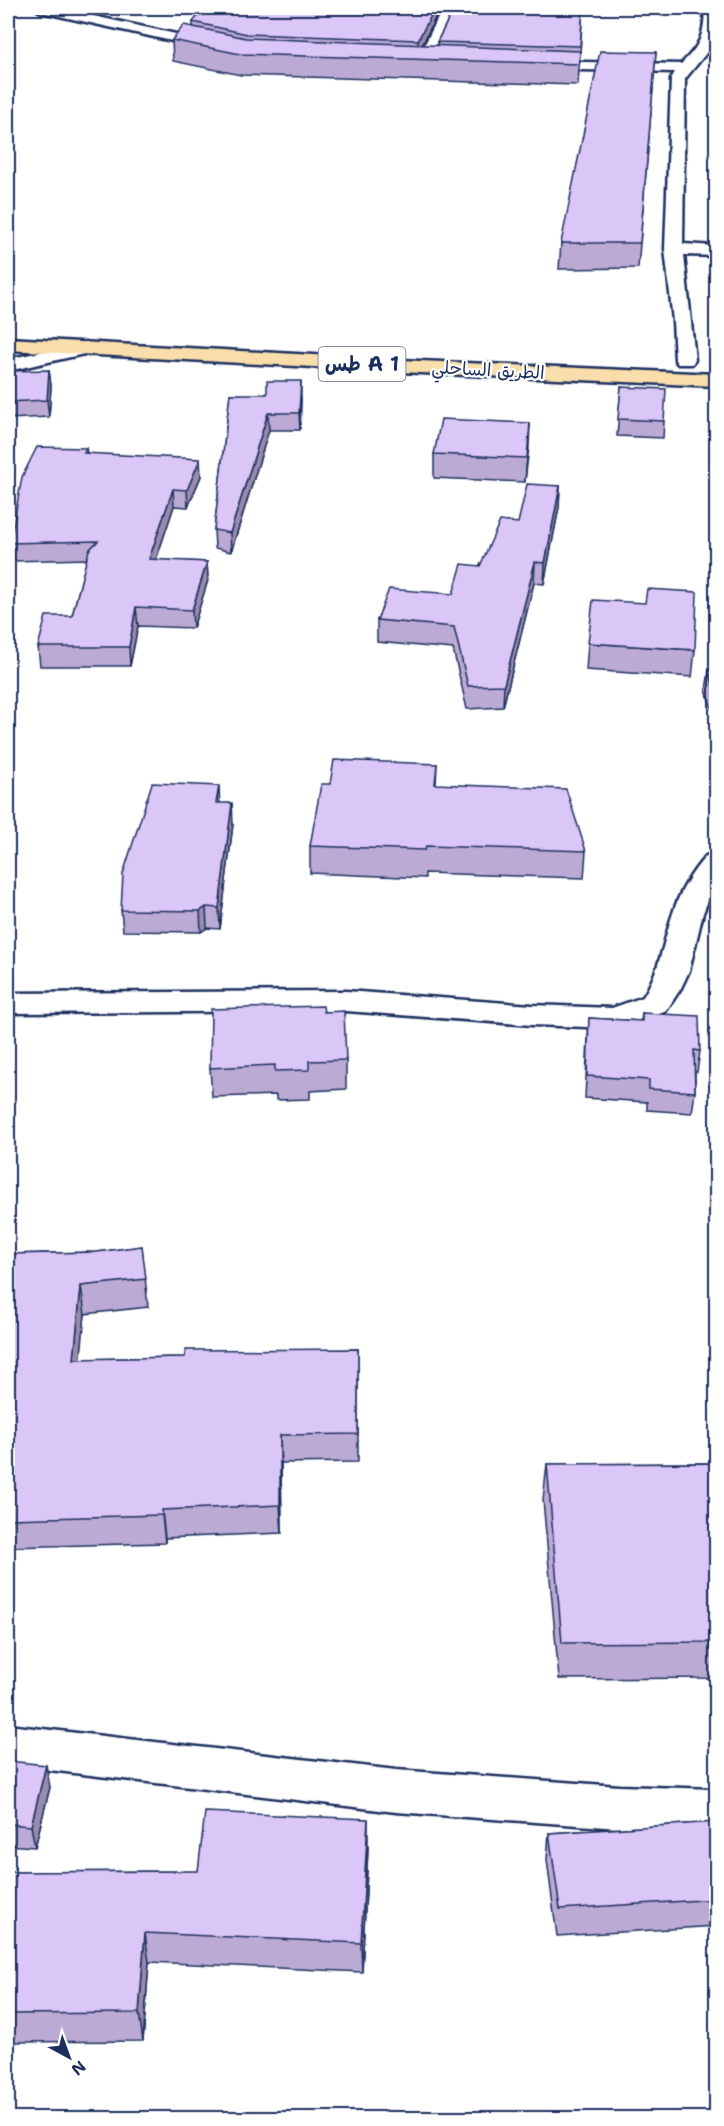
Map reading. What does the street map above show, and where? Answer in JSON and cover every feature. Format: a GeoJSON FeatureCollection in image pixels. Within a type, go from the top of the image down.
{"type":"FeatureCollection","features":[{"type":"Feature","properties":{"kind":"highway","name":"الطريق الساحلي"},"geometry":{"type":"LineString","coordinates":[[8,327],[717,380]]}},
{"type":"Feature","properties":{"kind":"highway","name":"الطريق الساحلي"},"geometry":{"type":"LineString","coordinates":[[8,344],[421,358],[717,362]]}},
{"type":"Feature","properties":{"kind":"street"},"geometry":{"type":"LineString","coordinates":[[41,8],[234,51]]}},
{"type":"Feature","properties":{"kind":"street"},"geometry":{"type":"LineString","coordinates":[[358,8],[450,10],[424,60]]}},
{"type":"Feature","properties":{"kind":"street"},"geometry":{"type":"LineString","coordinates":[[685,360],[683,321],[674,249],[678,79],[683,68],[698,57],[708,43],[712,8]]}},
{"type":"Feature","properties":{"kind":"street"},"geometry":{"type":"LineString","coordinates":[[524,65],[683,68]]}},
{"type":"Feature","properties":{"kind":"street"},"geometry":{"type":"LineString","coordinates":[[674,249],[717,251]]}},
{"type":"Feature","properties":{"kind":"street"},"geometry":{"type":"LineString","coordinates":[[8,365],[26,359],[86,348]]}},
{"type":"Feature","properties":{"kind":"street"},"geometry":{"type":"LineString","coordinates":[[8,1003],[346,1001],[532,1015],[614,1018],[655,1004],[672,973],[681,930],[706,872],[717,862]]}},
{"type":"Feature","properties":{"kind":"street"},"geometry":{"type":"LineString","coordinates":[[8,1745],[396,1791],[619,1807],[717,1810]]}},
{"type":"Feature","properties":{"kind":"building"},"geometry":{"type":"Polygon","coordinates":[[[204,8],[435,8],[418,40],[247,34],[193,22],[204,8]]]}},
{"type":"Feature","properties":{"kind":"building"},"geometry":{"type":"Polygon","coordinates":[[[454,8],[583,8],[580,46],[437,42],[454,8]]]}},
{"type":"Feature","properties":{"kind":"building"},"geometry":{"type":"Polygon","coordinates":[[[184,25],[246,38],[580,51],[579,64],[240,54],[172,40],[184,25]]]}},
{"type":"Feature","properties":{"kind":"building"},"geometry":{"type":"Polygon","coordinates":[[[600,51],[656,52],[640,243],[561,243],[600,51]]]}},
{"type":"Feature","properties":{"kind":"building"},"geometry":{"type":"Polygon","coordinates":[[[49,370],[47,400],[8,402],[9,371],[49,370]]]}},
{"type":"Feature","properties":{"kind":"building"},"geometry":{"type":"Polygon","coordinates":[[[267,381],[301,381],[299,413],[268,413],[230,533],[214,530],[230,394],[267,394],[267,381]]]}},
{"type":"Feature","properties":{"kind":"building"},"geometry":{"type":"Polygon","coordinates":[[[621,387],[666,389],[664,421],[618,419],[621,387]]]}},
{"type":"Feature","properties":{"kind":"building"},"geometry":{"type":"Polygon","coordinates":[[[441,419],[530,423],[527,458],[434,454],[441,419]]]}},
{"type":"Feature","properties":{"kind":"building"},"geometry":{"type":"Polygon","coordinates":[[[37,447],[86,448],[84,453],[200,459],[187,490],[173,489],[149,559],[207,562],[192,610],[136,607],[129,647],[38,647],[46,616],[72,616],[89,550],[98,541],[10,543],[22,477],[37,447]]]}},
{"type":"Feature","properties":{"kind":"building"},"geometry":{"type":"Polygon","coordinates":[[[527,484],[560,486],[545,563],[535,562],[504,685],[468,686],[454,627],[377,620],[389,589],[453,594],[462,564],[480,566],[500,521],[518,523],[527,484]]]}},
{"type":"Feature","properties":{"kind":"building"},"geometry":{"type":"Polygon","coordinates":[[[647,589],[697,592],[695,650],[588,643],[593,600],[645,603],[647,589]]]}},
{"type":"Feature","properties":{"kind":"building"},"geometry":{"type":"Polygon","coordinates":[[[709,671],[717,671],[717,699],[709,671]]]}},
{"type":"Feature","properties":{"kind":"building"},"geometry":{"type":"Polygon","coordinates":[[[334,760],[437,764],[435,784],[566,789],[586,851],[426,846],[425,850],[310,846],[321,784],[330,784],[334,760]]]}},
{"type":"Feature","properties":{"kind":"building"},"geometry":{"type":"Polygon","coordinates":[[[152,783],[219,786],[216,803],[232,803],[219,908],[206,907],[200,911],[121,910],[123,874],[152,783]]]}},
{"type":"Feature","properties":{"kind":"building"},"geometry":{"type":"Polygon","coordinates":[[[323,1006],[324,1012],[344,1011],[346,1060],[309,1061],[309,1070],[275,1071],[275,1065],[210,1068],[211,1009],[323,1006]]]}},
{"type":"Feature","properties":{"kind":"building"},"geometry":{"type":"Polygon","coordinates":[[[642,1013],[699,1016],[700,1051],[694,1050],[695,1092],[649,1089],[649,1080],[587,1076],[589,1018],[642,1021],[642,1013]]]}},
{"type":"Feature","properties":{"kind":"building"},"geometry":{"type":"Polygon","coordinates":[[[142,1246],[146,1279],[81,1286],[74,1359],[185,1357],[186,1350],[358,1349],[358,1434],[280,1435],[280,1505],[162,1510],[162,1515],[8,1519],[8,1254],[97,1252],[142,1246]]]}},
{"type":"Feature","properties":{"kind":"building"},"geometry":{"type":"Polygon","coordinates":[[[717,1463],[717,1642],[562,1643],[547,1464],[717,1463]]]}},
{"type":"Feature","properties":{"kind":"building"},"geometry":{"type":"Polygon","coordinates":[[[8,1761],[46,1765],[31,1826],[8,1824],[8,1761]]]}},
{"type":"Feature","properties":{"kind":"building"},"geometry":{"type":"Polygon","coordinates":[[[205,1812],[368,1819],[361,1943],[145,1933],[139,2013],[8,2014],[8,1872],[198,1871],[205,1812]]]}},
{"type":"Feature","properties":{"kind":"building"},"geometry":{"type":"Polygon","coordinates":[[[717,1822],[717,1899],[560,1909],[549,1833],[717,1822]]]}}]}
